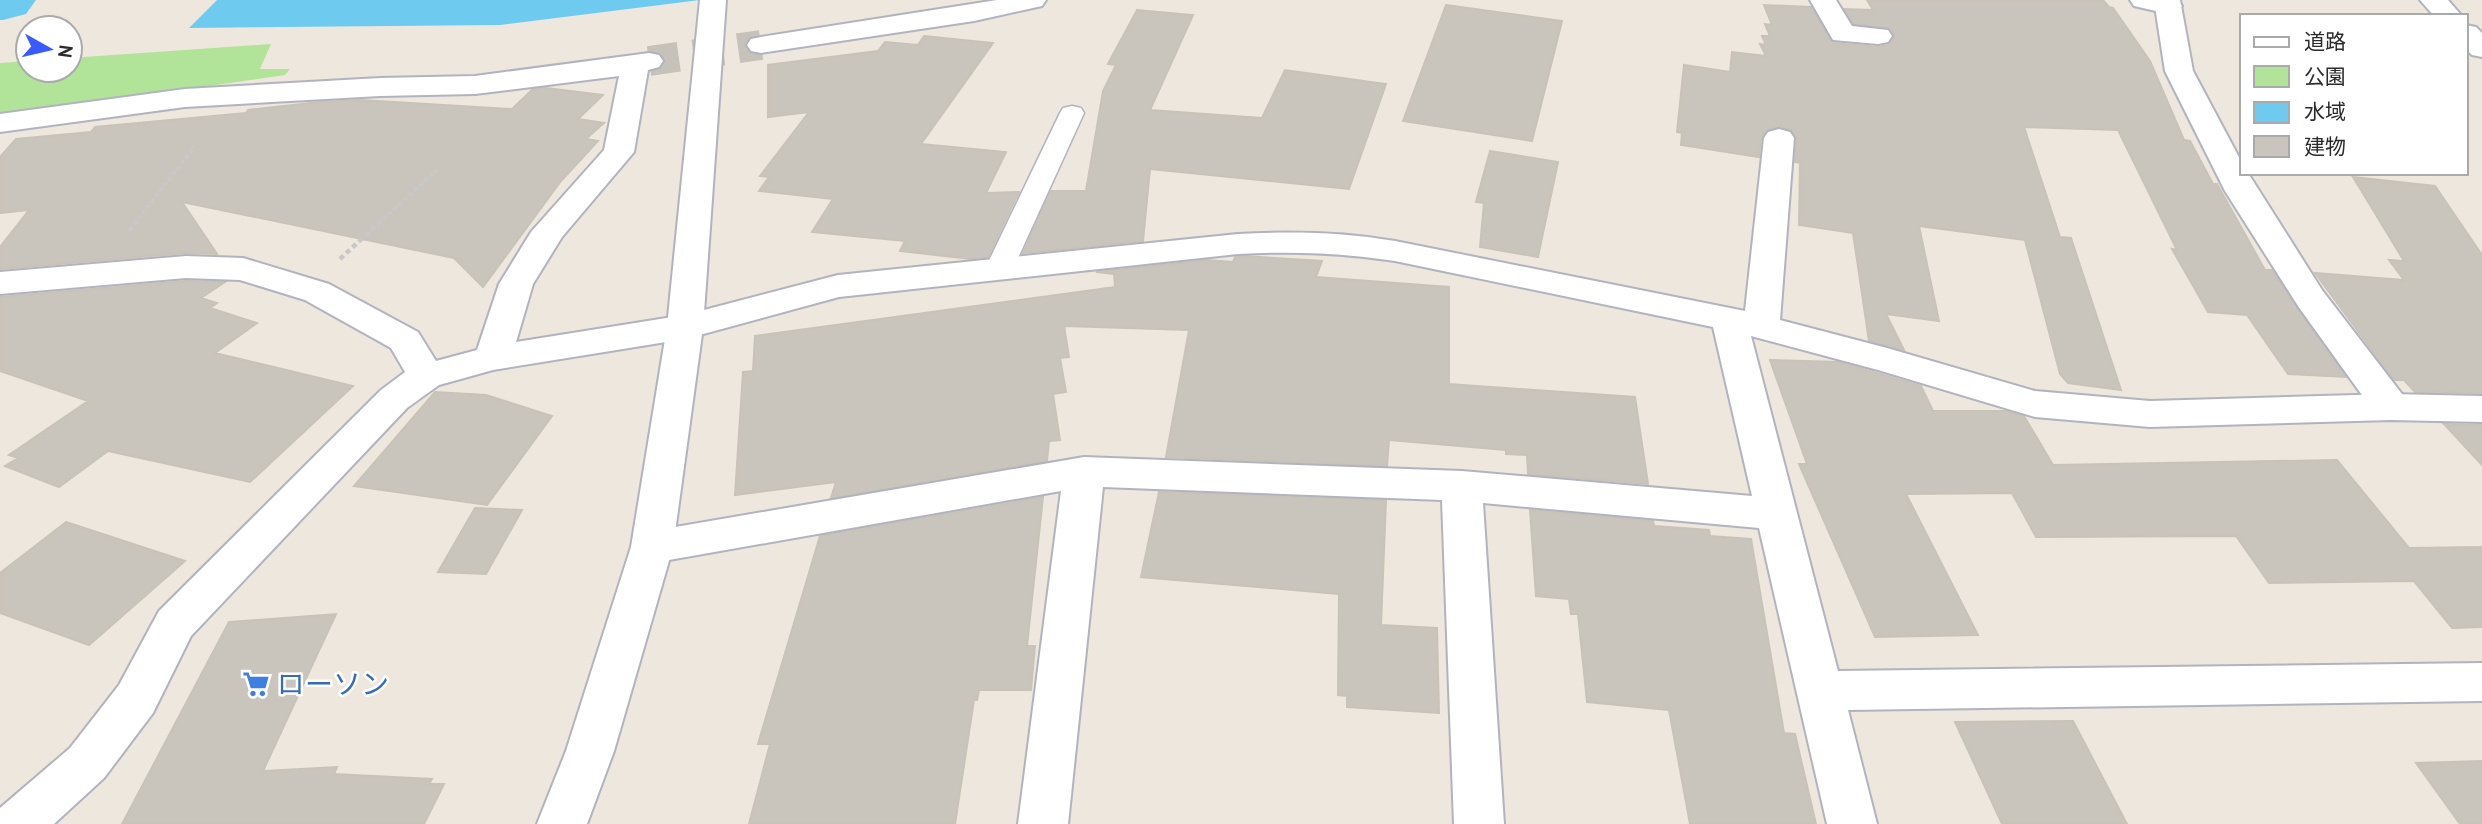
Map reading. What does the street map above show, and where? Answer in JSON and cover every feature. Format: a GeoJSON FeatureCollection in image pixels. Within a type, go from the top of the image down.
{"type":"FeatureCollection","features":[{"type":"Feature","properties":{"kind":"street"},"geometry":{"type":"LineString","coordinates":[[761,45],[974,13],[1033,0]]}},
{"type":"Feature","properties":{"kind":"street"},"geometry":{"type":"LineString","coordinates":[[1823,0],[1843,34],[1878,36]]}},
{"type":"Feature","properties":{"kind":"street"},"geometry":{"type":"LineString","coordinates":[[2433,0],[2447,14]]}},
{"type":"Feature","properties":{"kind":"street"},"geometry":{"type":"LineString","coordinates":[[2160,2],[2179,71],[2241,191],[2310,298],[2391,407]]}},
{"type":"Feature","properties":{"kind":"street"},"geometry":{"type":"LineString","coordinates":[[562,824],[590,751],[652,547],[685,327],[712,9]]}},
{"type":"Feature","properties":{"kind":"street"},"geometry":{"type":"LineString","coordinates":[[0,123],[185,98],[380,87],[475,85],[642,63],[619,152],[548,232],[516,284],[493,358]]}},
{"type":"Feature","properties":{"kind":"street"},"geometry":{"type":"LineString","coordinates":[[1779,138],[1745,323],[1776,514],[1853,824]]}},
{"type":"Feature","properties":{"kind":"street"},"geometry":{"type":"LineString","coordinates":[[18,824],[87,763],[136,699],[175,624],[394,399],[426,376],[493,358],[685,327],[838,286],[1238,244],[1345,243],[1745,323],[1886,360],[2035,404],[2150,414],[2391,407],[2482,409]]}},
{"type":"Feature","properties":{"kind":"street"},"geometry":{"type":"LineString","coordinates":[[0,284],[186,267],[243,269],[307,289],[405,340],[426,376]]}},
{"type":"Feature","properties":{"kind":"street"},"geometry":{"type":"LineString","coordinates":[[652,547],[1084,472],[1462,486],[1776,514]]}},
{"type":"Feature","properties":{"kind":"street"},"geometry":{"type":"LineString","coordinates":[[1043,824],[1084,472]]}},
{"type":"Feature","properties":{"kind":"street"},"geometry":{"type":"LineString","coordinates":[[1462,486],[1479,824]]}},
{"type":"Feature","properties":{"kind":"street"},"geometry":{"type":"LineString","coordinates":[[1819,691],[2482,682]]}},
{"type":"Feature","properties":{"kind":"lane"},"geometry":{"type":"LineString","coordinates":[[999,269],[1072,113]]}},
{"type":"Feature","properties":{"kind":"path"},"geometry":{"type":"LineString","coordinates":[[96,275],[195,146]]}},
{"type":"Feature","properties":{"kind":"path"},"geometry":{"type":"LineString","coordinates":[[307,289],[438,170]]}},
{"type":"Feature","properties":{"kind":"green space"},"geometry":{"type":"Polygon","coordinates":[[[271,44],[260,69],[290,69],[285,75],[0,116],[0,63],[14,62],[14,84],[84,84],[84,57],[271,44]]]}},
{"type":"Feature","properties":{"kind":"water"},"geometry":{"type":"Polygon","coordinates":[[[217,0],[700,0],[500,25],[189,28],[217,0]]]}},
{"type":"Feature","properties":{"kind":"building"},"geometry":{"type":"Polygon","coordinates":[[[1867,0],[2103,0],[2113,8],[2150,61],[2184,140],[2190,141],[2213,184],[2217,184],[2265,270],[2272,270],[2346,377],[2288,374],[2247,315],[2208,312],[2172,249],[2177,250],[2118,130],[2024,127],[2060,237],[2071,238],[2121,390],[2068,383],[2060,374],[2025,240],[1919,226],[1939,321],[1886,314],[1904,350],[1869,341],[1853,233],[1799,225],[1800,163],[1795,162],[1797,138],[1792,131],[1780,126],[1766,131],[1761,138],[1759,157],[1681,145],[1682,133],[1677,132],[1684,65],[1730,72],[1732,52],[1766,56],[1760,44],[1766,45],[1762,36],[1770,36],[1765,24],[1772,25],[1764,5],[1811,7],[1833,43],[1878,47],[1889,45],[1894,37],[1890,29],[1854,24],[1844,9],[1873,10],[1867,0]]]}},
{"type":"Feature","properties":{"kind":"building"},"geometry":{"type":"Polygon","coordinates":[[[1446,5],[1562,21],[1532,141],[1403,121],[1446,5]]]}},
{"type":"Feature","properties":{"kind":"building"},"geometry":{"type":"Polygon","coordinates":[[[1137,10],[1193,15],[1150,110],[1262,118],[1285,70],[1386,84],[1349,189],[1150,169],[1143,241],[1023,253],[1051,191],[1086,191],[1103,91],[1116,65],[1108,64],[1137,10]]]}},
{"type":"Feature","properties":{"kind":"building"},"geometry":{"type":"Polygon","coordinates":[[[924,36],[993,43],[921,144],[1006,152],[986,193],[1019,192],[988,257],[971,259],[900,251],[905,241],[812,232],[833,199],[759,191],[769,177],[760,176],[809,112],[768,117],[768,65],[878,51],[885,42],[918,45],[924,36]]]}},
{"type":"Feature","properties":{"kind":"building"},"geometry":{"type":"Polygon","coordinates":[[[546,88],[603,95],[578,119],[604,123],[586,139],[598,141],[561,181],[483,287],[454,258],[182,202],[217,254],[186,253],[0,269],[0,247],[29,210],[0,213],[0,157],[16,139],[91,132],[95,127],[246,113],[248,110],[320,102],[361,100],[512,109],[533,89],[546,88]]]}},
{"type":"Feature","properties":{"kind":"building"},"geometry":{"type":"Polygon","coordinates":[[[1490,151],[1558,162],[1538,257],[1480,247],[1484,203],[1476,202],[1490,151]]]}},
{"type":"Feature","properties":{"kind":"building"},"geometry":{"type":"Polygon","coordinates":[[[2353,177],[2435,186],[2482,255],[2482,393],[2415,392],[2404,380],[2394,380],[2315,273],[2404,280],[2389,260],[2404,261],[2353,177]]]}},
{"type":"Feature","properties":{"kind":"building"},"geometry":{"type":"Polygon","coordinates":[[[1235,257],[1322,261],[1316,277],[1449,287],[1449,384],[1635,397],[1648,484],[1528,474],[1527,455],[1506,454],[1506,450],[1389,440],[1387,466],[1166,457],[1189,330],[1064,326],[1069,357],[1060,358],[1066,392],[1053,394],[1060,440],[1049,441],[1047,461],[831,498],[836,482],[735,495],[743,372],[753,371],[755,336],[1115,287],[1114,274],[1096,272],[1207,260],[1233,262],[1235,257]]]}},
{"type":"Feature","properties":{"kind":"building"},"geometry":{"type":"Polygon","coordinates":[[[186,281],[225,282],[201,298],[217,303],[210,308],[257,323],[215,353],[353,386],[250,482],[108,451],[59,487],[5,466],[18,458],[9,455],[88,401],[0,371],[0,297],[186,281]]]}},
{"type":"Feature","properties":{"kind":"building"},"geometry":{"type":"Polygon","coordinates":[[[1770,360],[1839,362],[1921,386],[1933,411],[2005,411],[2024,416],[2053,465],[2337,460],[2409,548],[2482,547],[2482,627],[2452,628],[2414,581],[2269,583],[2236,536],[2036,537],[2012,493],[1906,494],[1978,635],[1875,637],[1799,464],[1807,464],[1770,360]]]}},
{"type":"Feature","properties":{"kind":"building"},"geometry":{"type":"Polygon","coordinates":[[[435,392],[486,395],[552,416],[487,505],[354,486],[435,392]]]}},
{"type":"Feature","properties":{"kind":"building"},"geometry":{"type":"Polygon","coordinates":[[[2444,424],[2482,425],[2482,465],[2444,424]]]}},
{"type":"Feature","properties":{"kind":"building"},"geometry":{"type":"Polygon","coordinates":[[[1159,492],[1386,500],[1381,625],[1437,628],[1439,713],[1347,707],[1347,696],[1338,695],[1339,594],[1141,577],[1159,492]]]}},
{"type":"Feature","properties":{"kind":"building"},"geometry":{"type":"Polygon","coordinates":[[[1043,497],[1027,646],[1035,646],[1031,690],[979,690],[977,700],[974,700],[955,824],[749,824],[770,744],[758,744],[820,536],[1043,497]]]}},
{"type":"Feature","properties":{"kind":"building"},"geometry":{"type":"Polygon","coordinates":[[[475,508],[522,510],[486,574],[438,572],[475,508]]]}},
{"type":"Feature","properties":{"kind":"building"},"geometry":{"type":"Polygon","coordinates":[[[1530,510],[1653,521],[1654,526],[1709,530],[1710,536],[1751,539],[1784,733],[1795,734],[1816,824],[1690,824],[1669,710],[1587,702],[1578,614],[1571,614],[1569,599],[1536,596],[1530,510]]]}},
{"type":"Feature","properties":{"kind":"building"},"geometry":{"type":"Polygon","coordinates":[[[66,522],[185,561],[89,645],[0,613],[0,573],[66,522]]]}},
{"type":"Feature","properties":{"kind":"building"},"geometry":{"type":"Polygon","coordinates":[[[336,614],[263,771],[337,767],[334,774],[432,779],[429,784],[444,784],[424,824],[122,824],[229,622],[336,614]]]}},
{"type":"Feature","properties":{"kind":"building"},"geometry":{"type":"Polygon","coordinates":[[[2073,721],[2127,824],[2002,824],[1955,722],[2073,721]]]}},
{"type":"Feature","properties":{"kind":"building"},"geometry":{"type":"Polygon","coordinates":[[[2482,761],[2482,824],[2460,824],[2416,763],[2482,761]]]}},
{"type":"Feature","properties":{"kind":"tunnel"},"geometry":{"type":"LineString","coordinates":[[649,61],[761,45]]}},
{"type":"Feature","properties":{"kind":"place","name":"ローソン"},"geometry":{"type":"Point","coordinates":[256,684]}}]}
